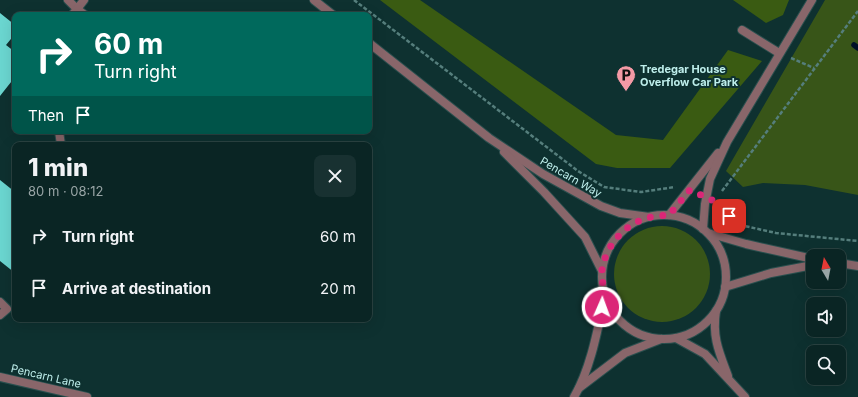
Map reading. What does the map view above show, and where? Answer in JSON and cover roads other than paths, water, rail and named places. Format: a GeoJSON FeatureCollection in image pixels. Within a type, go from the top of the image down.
{"type":"FeatureCollection","features":[{"type":"Feature","properties":{"kind":"street"},"geometry":{"type":"LineString","coordinates":[[68,0],[75,12],[84,0]]}},
{"type":"Feature","properties":{"kind":"street"},"geometry":{"type":"LineString","coordinates":[[314,0],[329,12]]}},
{"type":"Feature","properties":{"kind":"street"},"geometry":{"type":"LineString","coordinates":[[669,215],[726,142],[812,0]]}},
{"type":"Feature","properties":{"kind":"street"},"geometry":{"type":"LineString","coordinates":[[742,30],[779,53]]}},
{"type":"Feature","properties":{"kind":"street","name":"Pencarn Way"},"geometry":{"type":"LineString","coordinates":[[372,45],[489,138],[543,174],[601,206],[620,213],[651,217]]}},
{"type":"Feature","properties":{"kind":"street","name":"Pencarn Way"},"geometry":{"type":"LineString","coordinates":[[489,138],[544,192],[585,237],[602,271]]}},
{"type":"Feature","properties":{"kind":"street"},"geometry":{"type":"LineString","coordinates":[[726,142],[710,179],[710,199],[706,231],[719,249],[726,268],[725,288],[722,300],[716,311],[707,322],[696,330],[676,338],[661,339],[643,335],[626,326],[613,312],[605,295],[602,283],[602,271],[607,252],[618,236],[633,224],[651,217],[669,215],[687,220],[706,231],[746,244],[806,257]]}},
{"type":"Feature","properties":{"kind":"street"},"geometry":{"type":"LineString","coordinates":[[846,264],[858,266]]}},
{"type":"Feature","properties":{"kind":"street"},"geometry":{"type":"LineString","coordinates":[[725,288],[771,273],[806,266]]}},
{"type":"Feature","properties":{"kind":"street"},"geometry":{"type":"LineString","coordinates":[[574,397],[579,389],[595,342],[605,295]]}},
{"type":"Feature","properties":{"kind":"street"},"geometry":{"type":"LineString","coordinates":[[0,302],[7,309],[0,315]]}},
{"type":"Feature","properties":{"kind":"street"},"geometry":{"type":"LineString","coordinates":[[716,311],[714,324],[716,343],[730,380]]}},
{"type":"Feature","properties":{"kind":"street"},"geometry":{"type":"LineString","coordinates":[[676,338],[705,354],[745,397]]}},
{"type":"Feature","properties":{"kind":"street"},"geometry":{"type":"LineString","coordinates":[[579,389],[625,353],[661,339]]}},
{"type":"Feature","properties":{"kind":"street","name":"Pencarn Lane"},"geometry":{"type":"LineString","coordinates":[[0,377],[88,397]]}},
{"type":"Feature","properties":{"kind":"waterway"},"geometry":{"type":"LineString","coordinates":[[854,45],[858,48]]}},
{"type":"Feature","properties":{"kind":"place","name":"Tredegar House Overflow Car Park"},"geometry":{"type":"Point","coordinates":[626,92]}}]}
